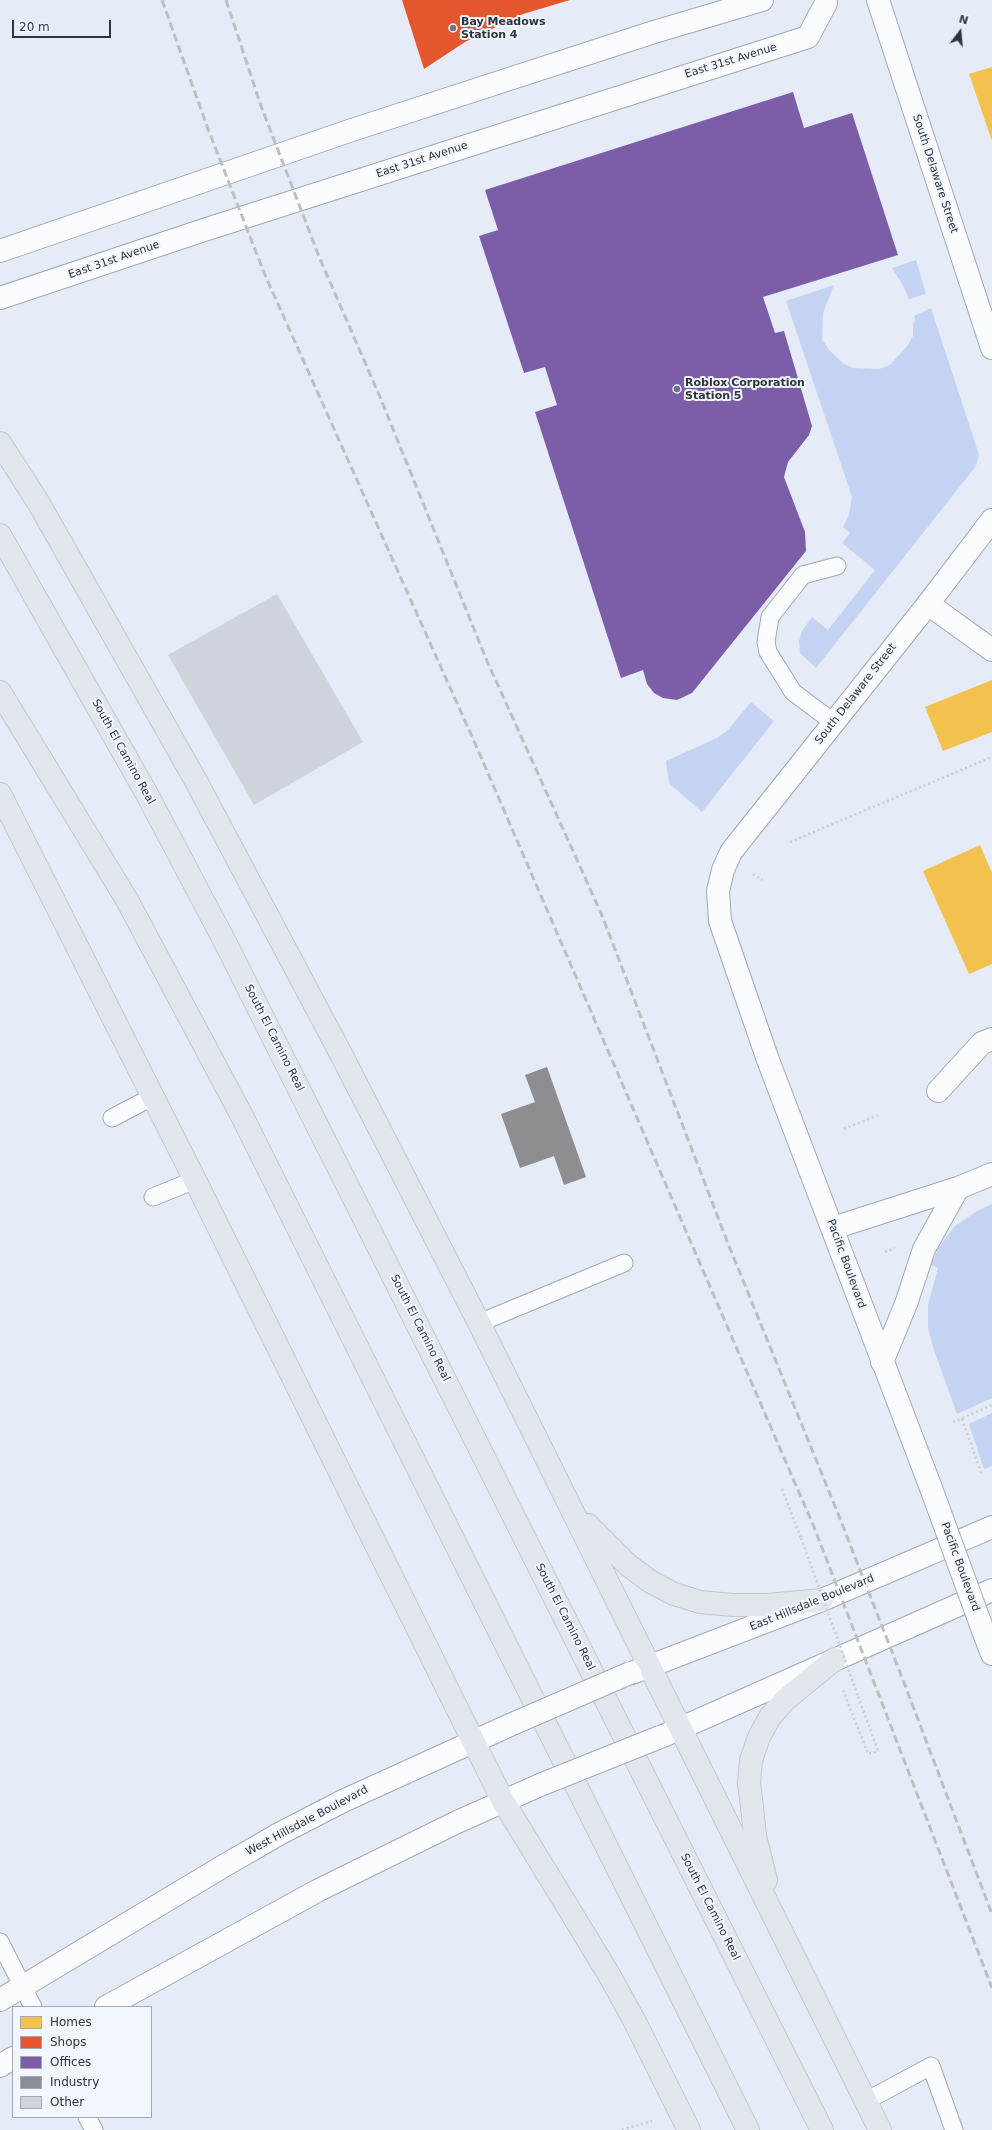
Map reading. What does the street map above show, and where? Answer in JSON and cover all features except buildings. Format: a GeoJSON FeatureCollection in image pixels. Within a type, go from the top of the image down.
{"type":"FeatureCollection","features":[{"type":"Feature","properties":{"kind":"main road"},"geometry":{"type":"LineString","coordinates":[[0,443],[42,509],[247,875],[479,1323],[570,1504],[640,1670],[680,1728],[880,2130]]}},
{"type":"Feature","properties":{"kind":"main road","name":"South El Camino Real"},"geometry":{"type":"LineString","coordinates":[[0,535],[148,796],[225,942],[822,2130]]}},
{"type":"Feature","properties":{"kind":"main road"},"geometry":{"type":"LineString","coordinates":[[0,692],[127,900],[221,1076],[748,2130]]}},
{"type":"Feature","properties":{"kind":"main road"},"geometry":{"type":"LineString","coordinates":[[0,794],[195,1180],[503,1801],[608,1974],[634,2020],[689,2130]]}},
{"type":"Feature","properties":{"kind":"main road"},"geometry":{"type":"LineString","coordinates":[[570,1504],[605,1544],[628,1566],[651,1582],[674,1594],[700,1602],[732,1605],[767,1605],[822,1600]]}},
{"type":"Feature","properties":{"kind":"main road"},"geometry":{"type":"LineString","coordinates":[[776,1920],[755,1836],[750,1783],[751,1760],[758,1737],[770,1717],[786,1698],[835,1659]]}},
{"type":"Feature","properties":{"kind":"street"},"geometry":{"type":"LineString","coordinates":[[0,251],[357,129],[654,32],[762,0]]}},
{"type":"Feature","properties":{"kind":"street","name":"South Delaware Street"},"geometry":{"type":"LineString","coordinates":[[878,0],[992,348]]}},
{"type":"Feature","properties":{"kind":"street","name":"East 31st Avenue"},"geometry":{"type":"LineString","coordinates":[[0,298],[212,227],[808,37],[825,1]]}},
{"type":"Feature","properties":{"kind":"street","name":"South Delaware Street"},"geometry":{"type":"LineString","coordinates":[[723,870],[731,852],[928,604],[992,520]]}},
{"type":"Feature","properties":{"kind":"street"},"geometry":{"type":"LineString","coordinates":[[928,604],[992,650]]}},
{"type":"Feature","properties":{"kind":"street","name":"Pacific Boulevard"},"geometry":{"type":"LineString","coordinates":[[723,870],[718,891],[720,921],[768,1060],[833,1228],[989,1645]]}},
{"type":"Feature","properties":{"kind":"street"},"geometry":{"type":"LineString","coordinates":[[938,1091],[982,1043],[992,1039]]}},
{"type":"Feature","properties":{"kind":"street"},"geometry":{"type":"LineString","coordinates":[[833,1228],[958,1188],[992,1174]]}},
{"type":"Feature","properties":{"kind":"street"},"geometry":{"type":"LineString","coordinates":[[882,1362],[906,1304],[924,1249],[958,1188]]}},
{"type":"Feature","properties":{"kind":"street","name":"East Hillsdale Boulevard"},"geometry":{"type":"LineString","coordinates":[[640,1670],[822,1600],[992,1527]]}},
{"type":"Feature","properties":{"kind":"street"},"geometry":{"type":"LineString","coordinates":[[108,2006],[317,1891],[503,1801],[660,1737],[992,1590]]}},
{"type":"Feature","properties":{"kind":"street","name":"West Hillsdale Boulevard"},"geometry":{"type":"LineString","coordinates":[[0,2000],[23,1988],[222,1867],[279,1834],[343,1801],[472,1740],[640,1670]]}},
{"type":"Feature","properties":{"kind":"street"},"geometry":{"type":"LineString","coordinates":[[0,2066],[12,2059]]}},
{"type":"Feature","properties":{"kind":"lane"},"geometry":{"type":"LineString","coordinates":[[833,722],[793,692],[768,652],[766,642],[770,617],[803,575],[837,566]]}},
{"type":"Feature","properties":{"kind":"lane"},"geometry":{"type":"LineString","coordinates":[[112,1118],[152,1097]]}},
{"type":"Feature","properties":{"kind":"lane"},"geometry":{"type":"LineString","coordinates":[[153,1197],[195,1180]]}},
{"type":"Feature","properties":{"kind":"lane"},"geometry":{"type":"LineString","coordinates":[[479,1323],[624,1263]]}},
{"type":"Feature","properties":{"kind":"lane"},"geometry":{"type":"LineString","coordinates":[[0,1942],[32,2006]]}},
{"type":"Feature","properties":{"kind":"lane"},"geometry":{"type":"LineString","coordinates":[[866,2101],[931,2066],[954,2130]]}},
{"type":"Feature","properties":{"kind":"lane"},"geometry":{"type":"LineString","coordinates":[[88,2118],[94,2130]]}},
{"type":"Feature","properties":{"kind":"path"},"geometry":{"type":"LineString","coordinates":[[790,842],[992,757]]}},
{"type":"Feature","properties":{"kind":"path"},"geometry":{"type":"LineString","coordinates":[[753,874],[762,880]]}},
{"type":"Feature","properties":{"kind":"path"},"geometry":{"type":"LineString","coordinates":[[844,1129],[878,1115]]}},
{"type":"Feature","properties":{"kind":"path"},"geometry":{"type":"LineString","coordinates":[[885,1252],[896,1248],[894,1243]]}},
{"type":"Feature","properties":{"kind":"path"},"geometry":{"type":"LineString","coordinates":[[953,1422],[992,1405]]}},
{"type":"Feature","properties":{"kind":"path"},"geometry":{"type":"LineString","coordinates":[[962,1419],[982,1475]]}},
{"type":"Feature","properties":{"kind":"path"},"geometry":{"type":"LineString","coordinates":[[782,1488],[878,1751],[868,1754],[843,1689]]}},
{"type":"Feature","properties":{"kind":"path"},"geometry":{"type":"LineString","coordinates":[[622,2130],[652,2121]]}},
{"type":"Feature","properties":{"kind":"shaded area"},"geometry":{"type":"Polygon","coordinates":[[[916,260],[926,294],[909,299],[904,287],[892,268],[916,260]]]}},
{"type":"Feature","properties":{"kind":"shaded area"},"geometry":{"type":"Polygon","coordinates":[[[834,285],[823,313],[822,339],[829,350],[844,364],[853,368],[879,369],[890,365],[908,345],[913,336],[914,316],[931,308],[979,455],[976,466],[816,668],[800,653],[799,641],[802,631],[812,617],[828,630],[875,570],[842,543],[850,533],[843,527],[849,515],[852,497],[786,301],[834,285]]]}},
{"type":"Feature","properties":{"kind":"shaded area"},"geometry":{"type":"Polygon","coordinates":[[[751,702],[774,721],[702,812],[669,783],[666,761],[717,738],[728,730],[751,702]]]}},
{"type":"Feature","properties":{"kind":"shaded area"},"geometry":{"type":"Polygon","coordinates":[[[992,1204],[992,1398],[957,1414],[934,1350],[928,1328],[928,1305],[938,1268],[931,1265],[939,1247],[955,1226],[977,1211],[992,1204]]]}},
{"type":"Feature","properties":{"kind":"shaded area"},"geometry":{"type":"Polygon","coordinates":[[[992,1413],[992,1466],[984,1469],[969,1424],[992,1413]]]}},
{"type":"Feature","properties":{"kind":"railway"},"geometry":{"type":"LineString","coordinates":[[162,0],[208,129],[265,275],[474,741],[814,1527],[992,1988]]}},
{"type":"Feature","properties":{"kind":"railway"},"geometry":{"type":"LineString","coordinates":[[226,0],[261,106],[320,259],[380,397],[487,661],[601,913],[729,1246],[839,1516],[992,1914]]}},
{"type":"Feature","properties":{"kind":"place","name":"Bay Meadows Station 4"},"geometry":{"type":"Point","coordinates":[453,28]}},
{"type":"Feature","properties":{"kind":"place","name":"Roblox Corporation Station 5"},"geometry":{"type":"Point","coordinates":[677,389]}}]}
